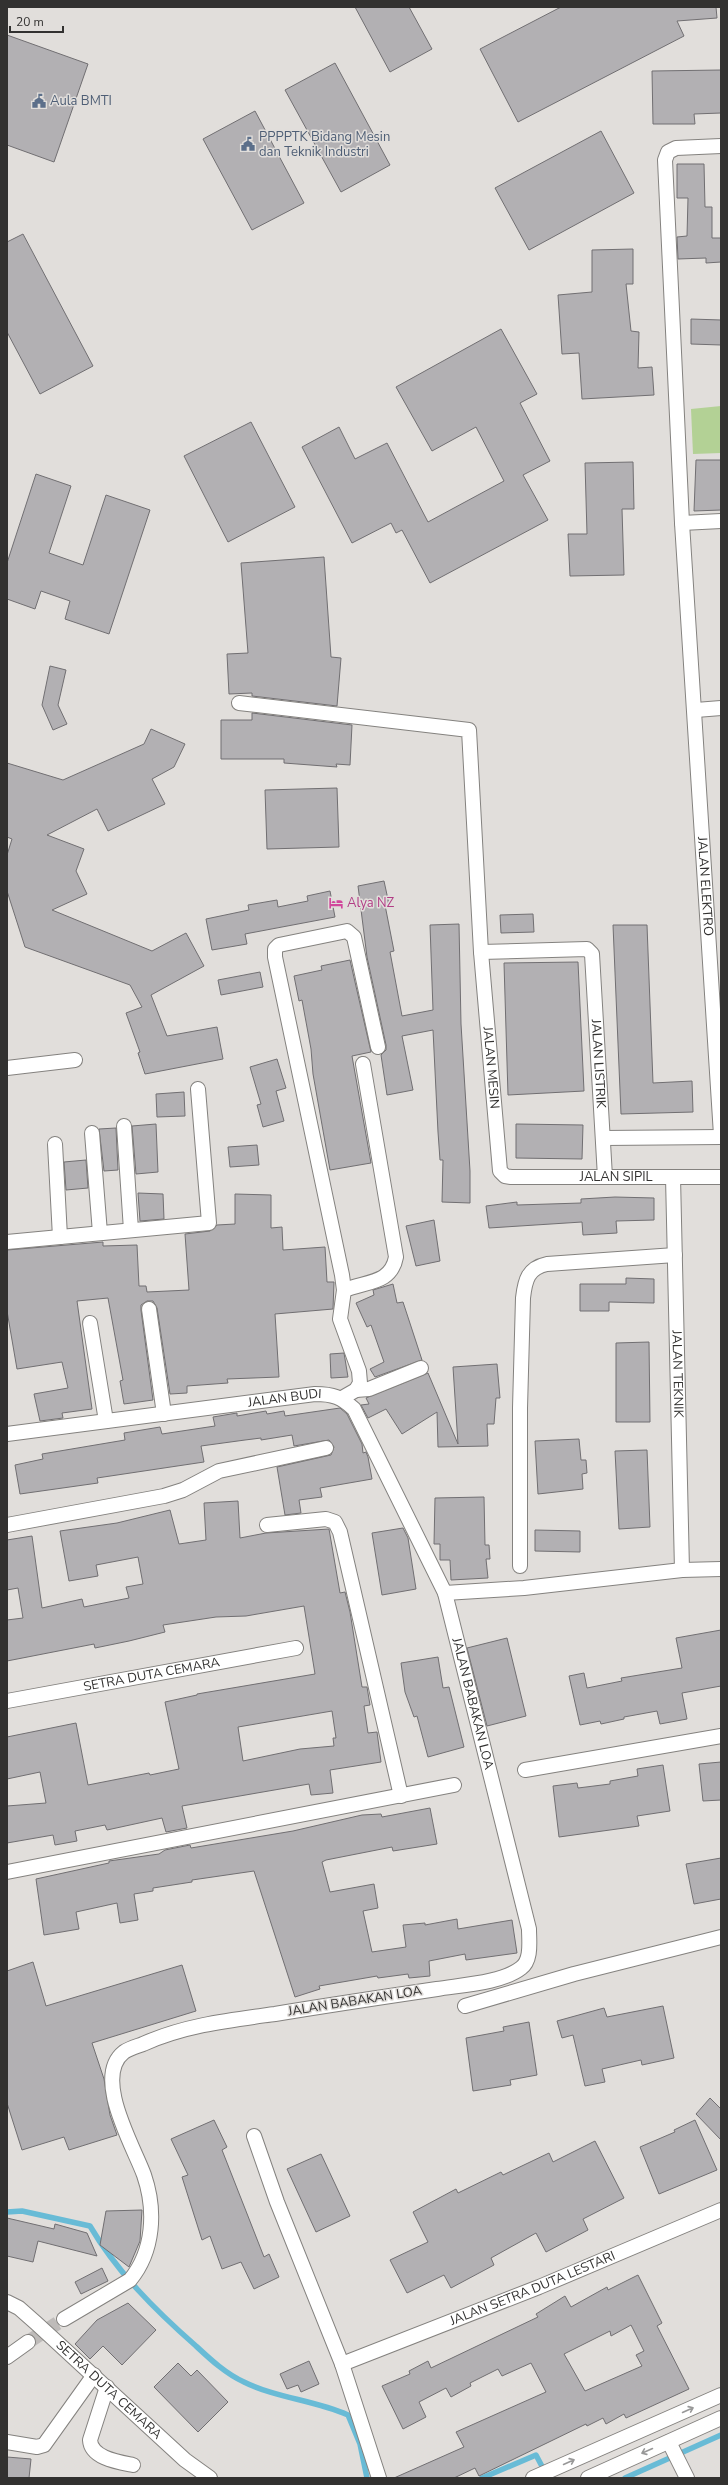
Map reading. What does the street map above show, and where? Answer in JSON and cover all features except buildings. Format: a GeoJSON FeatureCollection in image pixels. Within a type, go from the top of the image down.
{"type":"FeatureCollection","features":[{"type":"Feature","properties":{"kind":"street","name":"JALAN ELEKTRO"},"geometry":{"type":"LineString","coordinates":[[721,146],[676,148],[668,152],[664,160],[682,523],[696,710],[721,1136]]}},
{"type":"Feature","properties":{"kind":"street"},"geometry":{"type":"LineString","coordinates":[[682,523],[721,521]]}},
{"type":"Feature","properties":{"kind":"street"},"geometry":{"type":"LineString","coordinates":[[239,703],[469,730],[481,952]]}},
{"type":"Feature","properties":{"kind":"street"},"geometry":{"type":"LineString","coordinates":[[696,710],[721,708]]}},
{"type":"Feature","properties":{"kind":"street"},"geometry":{"type":"LineString","coordinates":[[356,1390],[360,1383],[359,1371],[340,1319],[344,1290],[275,957],[275,949],[279,945],[347,931],[354,937],[378,1047]]}},
{"type":"Feature","properties":{"kind":"street","name":"JALAN LISTRIK"},"geometry":{"type":"LineString","coordinates":[[481,952],[590,950],[593,958],[605,1177]]}},
{"type":"Feature","properties":{"kind":"street","name":"JALAN MESIN"},"geometry":{"type":"LineString","coordinates":[[481,952],[500,1171],[505,1176],[511,1177]]}},
{"type":"Feature","properties":{"kind":"street"},"geometry":{"type":"LineString","coordinates":[[7,1068],[75,1060]]}},
{"type":"Feature","properties":{"kind":"street"},"geometry":{"type":"LineString","coordinates":[[344,1290],[384,1278],[394,1269],[396,1257],[363,1064]]}},
{"type":"Feature","properties":{"kind":"street"},"geometry":{"type":"LineString","coordinates":[[7,1242],[209,1223],[198,1089]]}},
{"type":"Feature","properties":{"kind":"street"},"geometry":{"type":"LineString","coordinates":[[124,1126],[131,1230]]}},
{"type":"Feature","properties":{"kind":"street"},"geometry":{"type":"LineString","coordinates":[[92,1133],[100,1233]]}},
{"type":"Feature","properties":{"kind":"street"},"geometry":{"type":"LineString","coordinates":[[603,1138],[721,1136]]}},
{"type":"Feature","properties":{"kind":"street"},"geometry":{"type":"LineString","coordinates":[[55,1144],[60,1237]]}},
{"type":"Feature","properties":{"kind":"street","name":"JALAN SIPIL"},"geometry":{"type":"LineString","coordinates":[[511,1177],[721,1177]]}},
{"type":"Feature","properties":{"kind":"street","name":"JALAN TEKNIK"},"geometry":{"type":"LineString","coordinates":[[673,1177],[682,1570]]}},
{"type":"Feature","properties":{"kind":"street"},"geometry":{"type":"LineString","coordinates":[[520,1566],[520,1408],[523,1298],[525,1282],[529,1273],[539,1265],[547,1264],[675,1255]]}},
{"type":"Feature","properties":{"kind":"street"},"geometry":{"type":"LineString","coordinates":[[149,1309],[164,1414]]}},
{"type":"Feature","properties":{"kind":"street"},"geometry":{"type":"LineString","coordinates":[[90,1323],[106,1421]]}},
{"type":"Feature","properties":{"kind":"street"},"geometry":{"type":"LineString","coordinates":[[421,1368],[369,1389],[356,1390],[342,1398],[354,1409],[445,1593],[524,1588],[682,1570],[721,1569]]}},
{"type":"Feature","properties":{"kind":"street","name":"JALAN BUDI"},"geometry":{"type":"LineString","coordinates":[[7,1432],[164,1414],[315,1394],[330,1394],[342,1398]]}},
{"type":"Feature","properties":{"kind":"street"},"geometry":{"type":"LineString","coordinates":[[7,1525],[164,1496],[183,1490],[219,1471],[326,1448]]}},
{"type":"Feature","properties":{"kind":"street"},"geometry":{"type":"LineString","coordinates":[[267,1525],[326,1519],[335,1522],[340,1532],[401,1796]]}},
{"type":"Feature","properties":{"kind":"street","name":"JALAN BABAKAN LOA"},"geometry":{"type":"LineString","coordinates":[[64,2319],[130,2280],[138,2271],[148,2245],[152,2221],[145,2176],[121,2121],[113,2090],[114,2067],[125,2052],[163,2035],[213,2023],[466,1984],[510,1975],[523,1967],[528,1956],[529,1929],[445,1593]]}},
{"type":"Feature","properties":{"kind":"street","name":"SETRA DUTA CEMARA"},"geometry":{"type":"LineString","coordinates":[[7,1701],[296,1648]]}},
{"type":"Feature","properties":{"kind":"street"},"geometry":{"type":"LineString","coordinates":[[525,1770],[721,1736]]}},
{"type":"Feature","properties":{"kind":"street"},"geometry":{"type":"LineString","coordinates":[[7,1872],[454,1785]]}},
{"type":"Feature","properties":{"kind":"street"},"geometry":{"type":"LineString","coordinates":[[465,2006],[574,1974],[721,1937]]}},
{"type":"Feature","properties":{"kind":"street"},"geometry":{"type":"LineString","coordinates":[[254,2136],[277,2202],[342,2364],[379,2478]]}},
{"type":"Feature","properties":{"kind":"street","name":"JALAN SETRA DUTA LESTARI"},"geometry":{"type":"LineString","coordinates":[[342,2364],[538,2287],[721,2210]]}},
{"type":"Feature","properties":{"kind":"street","name":"SETRA DUTA CEMARA"},"geometry":{"type":"LineString","coordinates":[[7,2302],[19,2308],[94,2375],[185,2460],[210,2478]]}},
{"type":"Feature","properties":{"kind":"street"},"geometry":{"type":"LineString","coordinates":[[7,2357],[28,2342]]}},
{"type":"Feature","properties":{"kind":"street"},"geometry":{"type":"LineString","coordinates":[[7,2442],[37,2447],[44,2445],[94,2375]]}},
{"type":"Feature","properties":{"kind":"street"},"geometry":{"type":"LineString","coordinates":[[107,2388],[90,2440],[90,2446],[98,2454],[133,2465]]}},
{"type":"Feature","properties":{"kind":"street"},"geometry":{"type":"LineString","coordinates":[[533,2478],[721,2395]]}},
{"type":"Feature","properties":{"kind":"street"},"geometry":{"type":"LineString","coordinates":[[588,2478],[721,2418]]}},
{"type":"Feature","properties":{"kind":"street"},"geometry":{"type":"LineString","coordinates":[[669,2442],[687,2478]]}},
{"type":"Feature","properties":{"kind":"green space"},"geometry":{"type":"Polygon","coordinates":[[[721,406],[721,453],[693,454],[691,409],[721,406]]]}},
{"type":"Feature","properties":{"kind":"waterway"},"geometry":{"type":"LineString","coordinates":[[7,2212],[22,2211],[90,2226],[112,2259],[138,2290],[181,2332],[225,2371],[237,2379],[269,2392],[322,2406],[348,2415],[360,2444],[367,2478]]}},
{"type":"Feature","properties":{"kind":"waterway"},"geometry":{"type":"LineString","coordinates":[[625,2478],[721,2435]]}},
{"type":"Feature","properties":{"kind":"waterway"},"geometry":{"type":"LineString","coordinates":[[482,2478],[536,2455],[545,2472]]}},
{"type":"Feature","properties":{"kind":"tunnel"},"geometry":{"type":"LineString","coordinates":[[28,2342],[64,2319]]}},
{"type":"Feature","properties":{"kind":"place","name":"Aula BMTI"},"geometry":{"type":"Point","coordinates":[39,101]}},
{"type":"Feature","properties":{"kind":"place","name":"PPPPTK Bidang Mesin dan Teknik Industri"},"geometry":{"type":"Point","coordinates":[248,144]}},
{"type":"Feature","properties":{"kind":"place","name":"Alya NZ"},"geometry":{"type":"Point","coordinates":[336,903]}}]}
